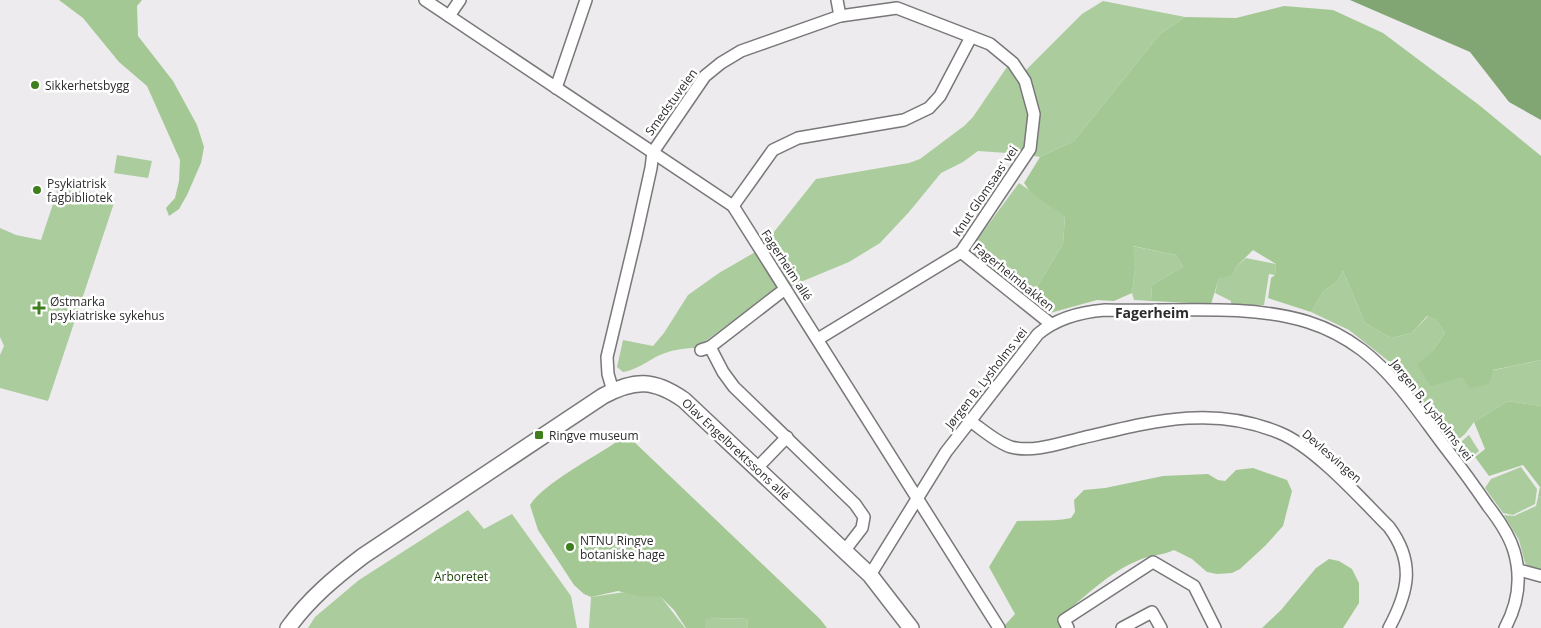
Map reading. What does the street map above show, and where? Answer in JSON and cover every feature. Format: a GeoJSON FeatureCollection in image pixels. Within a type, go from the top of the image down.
{"type":"FeatureCollection","features":[{"type":"Feature","properties":{"kind":"street","name":"Fagerheim allé"},"geometry":{"type":"LineString","coordinates":[[425,0],[733,206],[918,496],[999,628]]}},
{"type":"Feature","properties":{"kind":"street"},"geometry":{"type":"LineString","coordinates":[[449,16],[460,0]]}},
{"type":"Feature","properties":{"kind":"street"},"geometry":{"type":"LineString","coordinates":[[556,88],[586,0]]}},
{"type":"Feature","properties":{"kind":"street"},"geometry":{"type":"LineString","coordinates":[[836,0],[840,16]]}},
{"type":"Feature","properties":{"kind":"street","name":"Smedstuveien"},"geometry":{"type":"LineString","coordinates":[[613,391],[608,374],[607,357],[644,201],[653,152],[659,140],[705,76],[740,51],[840,16],[897,8],[971,37]]}},
{"type":"Feature","properties":{"kind":"street"},"geometry":{"type":"LineString","coordinates":[[733,206],[773,150],[798,138],[904,120],[929,108],[940,96],[971,37]]}},
{"type":"Feature","properties":{"kind":"street","name":"Knut Glomsaas' vei"},"geometry":{"type":"LineString","coordinates":[[818,339],[961,252],[1030,149],[1034,114],[1025,82],[1013,64],[990,44],[971,37]]}},
{"type":"Feature","properties":{"kind":"street","name":"Fagerheimbakken"},"geometry":{"type":"LineString","coordinates":[[961,252],[1051,324]]}},
{"type":"Feature","properties":{"kind":"street"},"geometry":{"type":"LineString","coordinates":[[785,289],[705,348],[734,387],[855,504],[864,517],[862,528],[845,550]]}},
{"type":"Feature","properties":{"kind":"street","name":"Jørgen B. Lysholms vei"},"geometry":{"type":"LineString","coordinates":[[870,575],[946,452],[1038,334],[1051,324],[1092,311],[1105,310],[1249,312],[1308,322],[1343,338],[1362,350],[1385,370],[1407,396],[1467,476],[1510,538],[1518,570],[1518,587],[1512,614],[1505,628]]}},
{"type":"Feature","properties":{"kind":"street","name":"Olav Engelbrektssons allé"},"geometry":{"type":"LineString","coordinates":[[288,628],[315,595],[363,556],[613,391],[626,385],[639,383],[663,388],[693,407],[870,575],[911,628]]}},
{"type":"Feature","properties":{"kind":"street","name":"Devlesvingen"},"geometry":{"type":"LineString","coordinates":[[970,421],[1003,444],[1010,447],[1031,449],[1142,424],[1197,416],[1243,422],[1279,432],[1301,444],[1326,465],[1396,536],[1405,558],[1408,574],[1400,608],[1389,628]]}},
{"type":"Feature","properties":{"kind":"street"},"geometry":{"type":"LineString","coordinates":[[757,468],[787,437]]}},
{"type":"Feature","properties":{"kind":"street"},"geometry":{"type":"LineString","coordinates":[[1068,628],[1064,620],[1152,562],[1194,586],[1215,628]]}},
{"type":"Feature","properties":{"kind":"street"},"geometry":{"type":"LineString","coordinates":[[1518,570],[1541,576]]}},
{"type":"Feature","properties":{"kind":"street"},"geometry":{"type":"LineString","coordinates":[[1122,628],[1152,612],[1160,628]]}},
{"type":"Feature","properties":{"kind":"green space"},"geometry":{"type":"Polygon","coordinates":[[[1103,1],[1185,17],[1160,34],[1074,141],[1040,157],[978,151],[963,162],[941,173],[880,243],[849,262],[791,286],[766,242],[816,179],[909,163],[920,159],[973,117],[1009,64],[1018,78],[1082,14],[1103,1]]]}},
{"type":"Feature","properties":{"kind":"green space"},"geometry":{"type":"Polygon","coordinates":[[[117,155],[152,161],[148,178],[114,173],[117,155]]]}},
{"type":"Feature","properties":{"kind":"green space"},"geometry":{"type":"Polygon","coordinates":[[[59,180],[61,184],[115,200],[48,401],[0,388],[0,355],[4,346],[0,337],[0,228],[16,235],[41,240],[57,192],[54,183],[59,180]]]}},
{"type":"Feature","properties":{"kind":"green space"},"geometry":{"type":"Polygon","coordinates":[[[1019,183],[1065,215],[1063,244],[1030,298],[968,252],[1019,183]]]}},
{"type":"Feature","properties":{"kind":"green space"},"geometry":{"type":"Polygon","coordinates":[[[1132,246],[1176,255],[1183,267],[1152,285],[1151,301],[1134,300],[1132,293],[1135,269],[1132,246]]]}},
{"type":"Feature","properties":{"kind":"green space"},"geometry":{"type":"Polygon","coordinates":[[[757,251],[779,287],[696,348],[664,353],[628,371],[623,372],[617,367],[623,340],[653,346],[664,333],[688,295],[719,273],[757,251]]]}},
{"type":"Feature","properties":{"kind":"green space"},"geometry":{"type":"Polygon","coordinates":[[[1246,258],[1276,264],[1275,275],[1269,274],[1264,305],[1231,305],[1231,301],[1215,293],[1219,277],[1232,276],[1237,266],[1246,258]]]}},
{"type":"Feature","properties":{"kind":"green space"},"geometry":{"type":"Polygon","coordinates":[[[1343,271],[1365,323],[1391,338],[1412,333],[1428,316],[1436,320],[1445,333],[1434,349],[1418,365],[1462,377],[1541,360],[1541,406],[1508,401],[1474,422],[1465,434],[1453,444],[1391,363],[1349,330],[1311,312],[1324,291],[1337,282],[1343,271]]]}},
{"type":"Feature","properties":{"kind":"green space"},"geometry":{"type":"Polygon","coordinates":[[[1469,435],[1479,451],[1466,462],[1455,447],[1469,435]]]}},
{"type":"Feature","properties":{"kind":"green space"},"geometry":{"type":"Polygon","coordinates":[[[1521,467],[1537,489],[1535,504],[1513,515],[1503,513],[1485,488],[1491,479],[1521,467]]]}},
{"type":"Feature","properties":{"kind":"green space"},"geometry":{"type":"Polygon","coordinates":[[[1541,496],[1541,570],[1531,568],[1525,563],[1519,540],[1504,515],[1514,516],[1536,506],[1538,497],[1541,496]]]}},
{"type":"Feature","properties":{"kind":"green space","name":"Arboretet"},"geometry":{"type":"Polygon","coordinates":[[[468,510],[484,529],[512,514],[571,596],[577,628],[308,628],[315,617],[359,580],[468,510]]]}},
{"type":"Feature","properties":{"kind":"green space"},"geometry":{"type":"Polygon","coordinates":[[[625,592],[661,597],[685,628],[589,628],[591,597],[625,592]]]}},
{"type":"Feature","properties":{"kind":"green space"},"geometry":{"type":"Polygon","coordinates":[[[747,618],[748,628],[705,628],[705,619],[747,618]]]}},
{"type":"Feature","properties":{"kind":"shaded area"},"geometry":{"type":"Polygon","coordinates":[[[59,0],[142,0],[137,6],[138,36],[173,81],[197,125],[204,147],[201,163],[187,195],[179,209],[169,216],[166,208],[175,198],[179,181],[180,160],[147,86],[119,62],[83,18],[59,0]]]}},
{"type":"Feature","properties":{"kind":"shaded area"},"geometry":{"type":"Polygon","coordinates":[[[1350,0],[1541,0],[1541,120],[1509,102],[1470,52],[1350,0]]]}},
{"type":"Feature","properties":{"kind":"shaded area"},"geometry":{"type":"Polygon","coordinates":[[[1284,6],[1333,10],[1383,33],[1479,105],[1541,156],[1541,360],[1493,370],[1489,384],[1470,388],[1462,377],[1431,386],[1417,365],[1434,349],[1445,333],[1436,320],[1427,316],[1412,333],[1391,338],[1365,323],[1343,271],[1337,282],[1324,291],[1311,312],[1268,298],[1271,278],[1275,275],[1276,264],[1253,250],[1237,266],[1232,276],[1219,278],[1211,304],[1151,301],[1152,285],[1183,267],[1176,255],[1133,246],[1135,269],[1132,293],[1114,301],[1097,300],[1050,313],[1030,298],[1063,244],[1065,216],[1031,193],[1024,183],[1040,157],[1074,141],[1160,34],[1185,17],[1236,18],[1284,6]]]}},
{"type":"Feature","properties":{"kind":"shaded area"},"geometry":{"type":"Polygon","coordinates":[[[1508,401],[1541,406],[1541,496],[1538,497],[1540,487],[1523,465],[1489,476],[1475,457],[1485,449],[1474,422],[1508,401]]]}},
{"type":"Feature","properties":{"kind":"shaded area"},"geometry":{"type":"Polygon","coordinates":[[[630,438],[820,619],[827,628],[748,628],[747,618],[705,619],[705,628],[686,628],[674,610],[661,597],[638,596],[618,591],[591,597],[584,594],[574,585],[538,530],[530,505],[546,488],[558,479],[618,441],[630,438]]]}},
{"type":"Feature","properties":{"kind":"shaded area"},"geometry":{"type":"Polygon","coordinates":[[[1253,468],[1287,480],[1292,491],[1283,526],[1240,569],[1232,573],[1217,574],[1207,572],[1192,559],[1174,550],[1142,559],[1109,577],[1067,611],[1066,628],[1006,628],[1004,626],[1015,614],[989,567],[1017,521],[1071,518],[1075,512],[1074,500],[1084,490],[1105,488],[1163,476],[1208,474],[1218,480],[1225,481],[1236,470],[1253,468]]]}},
{"type":"Feature","properties":{"kind":"shaded area"},"geometry":{"type":"Polygon","coordinates":[[[1329,559],[1339,561],[1352,569],[1359,583],[1359,603],[1343,628],[1262,628],[1281,610],[1316,568],[1329,559]]]}},
{"type":"Feature","properties":{"kind":"place","name":"Sikkerhetsbygg"},"geometry":{"type":"Point","coordinates":[35,85]}},
{"type":"Feature","properties":{"kind":"place","name":"Psykiatrisk fagbibliotek"},"geometry":{"type":"Point","coordinates":[37,190]}},
{"type":"Feature","properties":{"kind":"place","name":"Østmarka psykiatriske sykehus"},"geometry":{"type":"Point","coordinates":[39,308]}},
{"type":"Feature","properties":{"kind":"place","name":"Ringve museum"},"geometry":{"type":"Point","coordinates":[539,435]}},
{"type":"Feature","properties":{"kind":"place","name":"NTNU Ringve botaniske hage"},"geometry":{"type":"Point","coordinates":[570,547]}},
{"type":"Feature","properties":{"kind":"district","name":"Fagerheim"},"geometry":{"type":"Point","coordinates":[1152,312]}}]}
